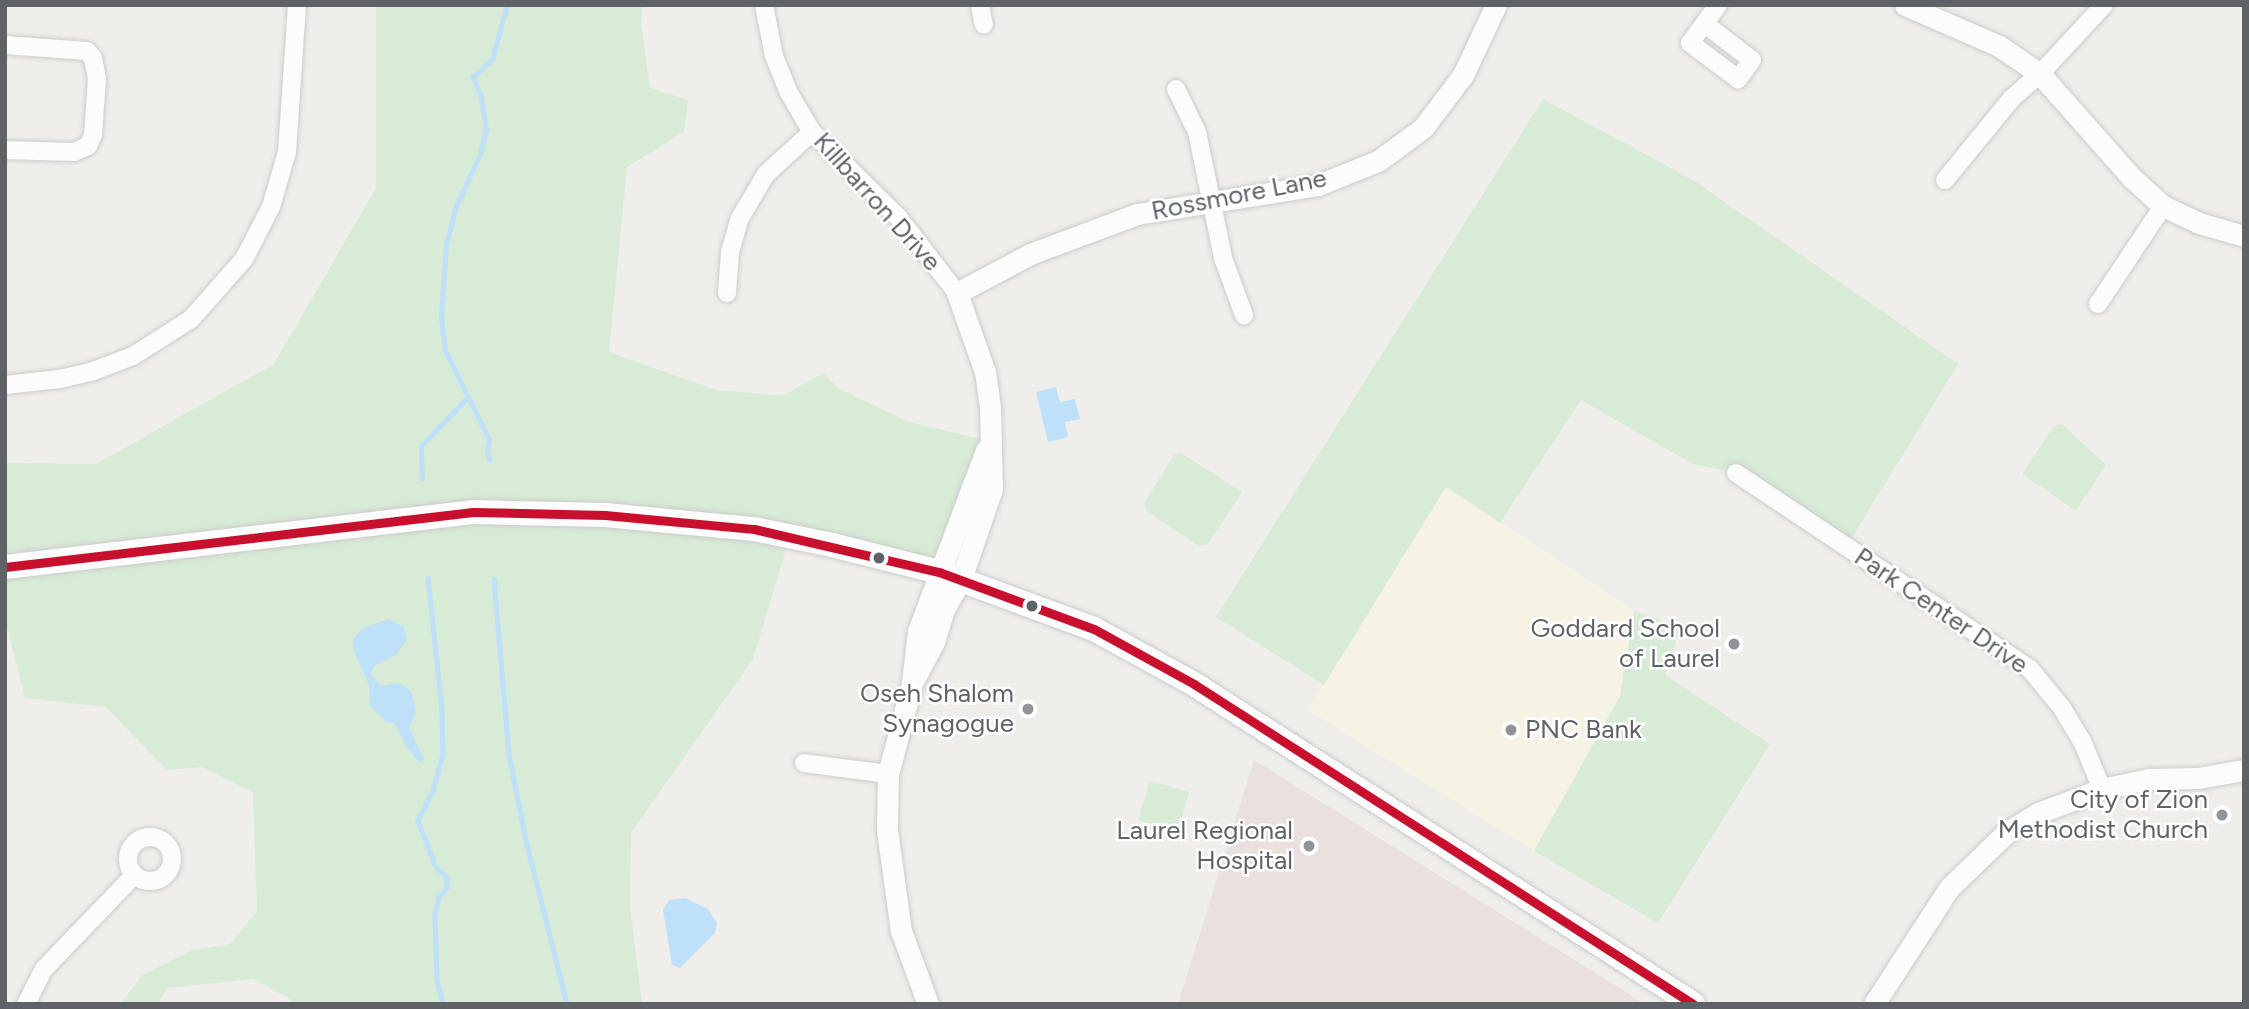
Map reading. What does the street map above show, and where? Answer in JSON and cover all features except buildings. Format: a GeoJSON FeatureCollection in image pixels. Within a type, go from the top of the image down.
{"type":"FeatureCollection","features":[{"type":"Feature","properties":{"kind":"main road"},"geometry":{"type":"LineString","coordinates":[[5,567],[473,512],[605,515],[754,529],[950,575],[1094,629],[1194,684],[1693,1004]]}},
{"type":"Feature","properties":{"kind":"street"},"geometry":{"type":"LineString","coordinates":[[5,385],[60,379],[133,356],[191,319],[244,259],[271,207],[287,152],[297,5]]}},
{"type":"Feature","properties":{"kind":"street","name":"Killbarron Drive"},"geometry":{"type":"LineString","coordinates":[[764,5],[774,56],[789,93],[813,132],[898,217],[957,293],[985,372],[990,407],[989,441],[950,575],[918,631],[912,683],[888,774],[887,830],[901,931],[928,1004]]}},
{"type":"Feature","properties":{"kind":"street"},"geometry":{"type":"LineString","coordinates":[[980,5],[984,24]]}},
{"type":"Feature","properties":{"kind":"street","name":"Rossmore Lane"},"geometry":{"type":"LineString","coordinates":[[957,293],[1030,254],[1137,214],[1318,184],[1378,161],[1423,128],[1463,75],[1496,5]]}},
{"type":"Feature","properties":{"kind":"street"},"geometry":{"type":"LineString","coordinates":[[1704,24],[1718,5]]}},
{"type":"Feature","properties":{"kind":"street"},"geometry":{"type":"LineString","coordinates":[[1905,5],[1999,46],[2040,74],[2132,178],[2162,206],[2199,223],[2244,236]]}},
{"type":"Feature","properties":{"kind":"street"},"geometry":{"type":"LineString","coordinates":[[1945,180],[2012,98],[2040,74],[2104,5]]}},
{"type":"Feature","properties":{"kind":"street"},"geometry":{"type":"LineString","coordinates":[[5,45],[87,51],[93,58],[97,79],[93,135],[88,146],[74,152],[5,150]]}},
{"type":"Feature","properties":{"kind":"street"},"geometry":{"type":"LineString","coordinates":[[1176,89],[1197,132],[1223,257],[1244,315]]}},
{"type":"Feature","properties":{"kind":"street"},"geometry":{"type":"LineString","coordinates":[[727,293],[730,252],[739,220],[766,174],[813,132]]}},
{"type":"Feature","properties":{"kind":"street"},"geometry":{"type":"LineString","coordinates":[[2098,304],[2162,206]]}},
{"type":"Feature","properties":{"kind":"street","name":"Park Center Drive"},"geometry":{"type":"LineString","coordinates":[[1736,473],[2030,669],[2062,708],[2082,741],[2102,789]]}},
{"type":"Feature","properties":{"kind":"street"},"geometry":{"type":"LineString","coordinates":[[804,763],[888,774]]}},
{"type":"Feature","properties":{"kind":"street"},"geometry":{"type":"LineString","coordinates":[[1874,1004],[1949,888],[1989,846],[2038,813],[2102,789],[2149,779],[2198,778],[2244,770]]}},
{"type":"Feature","properties":{"kind":"street"},"geometry":{"type":"LineString","coordinates":[[26,1004],[44,970],[134,875]]}},
{"type":"Feature","properties":{"kind":"shaded area"},"geometry":{"type":"Polygon","coordinates":[[[1446,486],[1634,611],[1620,696],[1534,851],[1308,710],[1446,486]]]}},
{"type":"Feature","properties":{"kind":"shaded area","name":"Laurel Regional Hospital"},"geometry":{"type":"Polygon","coordinates":[[[1254,760],[1626,992],[1642,1004],[1178,1004],[1254,760]]]}},
{"type":"Feature","properties":{"kind":"green space"},"geometry":{"type":"Polygon","coordinates":[[[376,5],[643,5],[641,22],[650,88],[688,100],[684,132],[627,167],[609,352],[716,390],[783,396],[823,373],[838,388],[909,422],[989,441],[939,572],[790,536],[753,659],[631,833],[630,907],[642,1004],[292,1004],[289,998],[253,979],[167,988],[158,1004],[120,1004],[143,975],[193,950],[230,944],[257,911],[253,793],[201,767],[167,770],[106,707],[25,698],[5,619],[5,463],[96,464],[274,364],[376,188],[376,5]]]}},
{"type":"Feature","properties":{"kind":"green space"},"geometry":{"type":"Polygon","coordinates":[[[1543,99],[1693,180],[1958,364],[1847,546],[1736,473],[1693,464],[1581,400],[1500,523],[1446,487],[1324,685],[1216,617],[1543,99]]]}},
{"type":"Feature","properties":{"kind":"green space"},"geometry":{"type":"Polygon","coordinates":[[[2062,424],[2106,465],[2076,511],[2022,474],[2054,426],[2062,424]]]}},
{"type":"Feature","properties":{"kind":"green space"},"geometry":{"type":"Polygon","coordinates":[[[1181,453],[1242,492],[1207,545],[1199,546],[1146,511],[1144,503],[1175,454],[1181,453]]]}},
{"type":"Feature","properties":{"kind":"green space"},"geometry":{"type":"Polygon","coordinates":[[[1634,611],[1681,627],[1665,675],[1770,744],[1658,923],[1534,851],[1620,696],[1634,611]]]}},
{"type":"Feature","properties":{"kind":"green space"},"geometry":{"type":"Polygon","coordinates":[[[1150,781],[1189,792],[1178,832],[1138,820],[1150,781]]]}},
{"type":"Feature","properties":{"kind":"water"},"geometry":{"type":"Polygon","coordinates":[[[1056,387],[1060,402],[1075,399],[1080,419],[1065,422],[1068,437],[1048,442],[1036,392],[1056,387]]]}},
{"type":"Feature","properties":{"kind":"water"},"geometry":{"type":"Polygon","coordinates":[[[388,619],[404,626],[407,640],[396,655],[375,665],[370,674],[382,686],[396,683],[405,686],[412,693],[416,713],[409,727],[424,760],[420,763],[408,749],[394,723],[386,722],[370,706],[369,685],[354,651],[353,639],[362,629],[388,619]]]}},
{"type":"Feature","properties":{"kind":"water"},"geometry":{"type":"Polygon","coordinates":[[[685,898],[708,909],[717,923],[715,933],[680,968],[672,965],[663,910],[669,900],[685,898]]]}},
{"type":"Feature","properties":{"kind":"waterway"},"geometry":{"type":"LineString","coordinates":[[490,461],[487,452],[489,440],[445,350],[441,317],[446,244],[456,206],[480,155],[486,129],[481,97],[473,77],[492,59],[507,5]]}},
{"type":"Feature","properties":{"kind":"waterway"},"geometry":{"type":"LineString","coordinates":[[422,479],[421,446],[467,398]]}},
{"type":"Feature","properties":{"kind":"waterway"},"geometry":{"type":"LineString","coordinates":[[428,578],[442,709],[443,755],[433,791],[418,821],[436,867],[447,878],[447,888],[439,898],[435,913],[437,980],[443,1004]]}},
{"type":"Feature","properties":{"kind":"waterway"},"geometry":{"type":"LineString","coordinates":[[494,579],[509,754],[527,845],[567,1004]]}},
{"type":"Feature","properties":{"kind":"transit line"},"geometry":{"type":"LineString","coordinates":[[5,567],[473,512],[605,515],[754,529],[939,572],[1094,629],[1194,684],[1693,1004]]}},
{"type":"Feature","properties":{"kind":"place","name":"Goddard School of Laurel"},"geometry":{"type":"Point","coordinates":[1734,644]}},
{"type":"Feature","properties":{"kind":"place","name":"Oseh Shalom Synagogue"},"geometry":{"type":"Point","coordinates":[1028,709]}},
{"type":"Feature","properties":{"kind":"place","name":"PNC Bank"},"geometry":{"type":"Point","coordinates":[1511,730]}},
{"type":"Feature","properties":{"kind":"place","name":"City of Zion Methodist Church"},"geometry":{"type":"Point","coordinates":[2222,815]}},
{"type":"Feature","properties":{"kind":"place","name":"Laurel Regional Hospital"},"geometry":{"type":"Point","coordinates":[1309,846]}}]}
